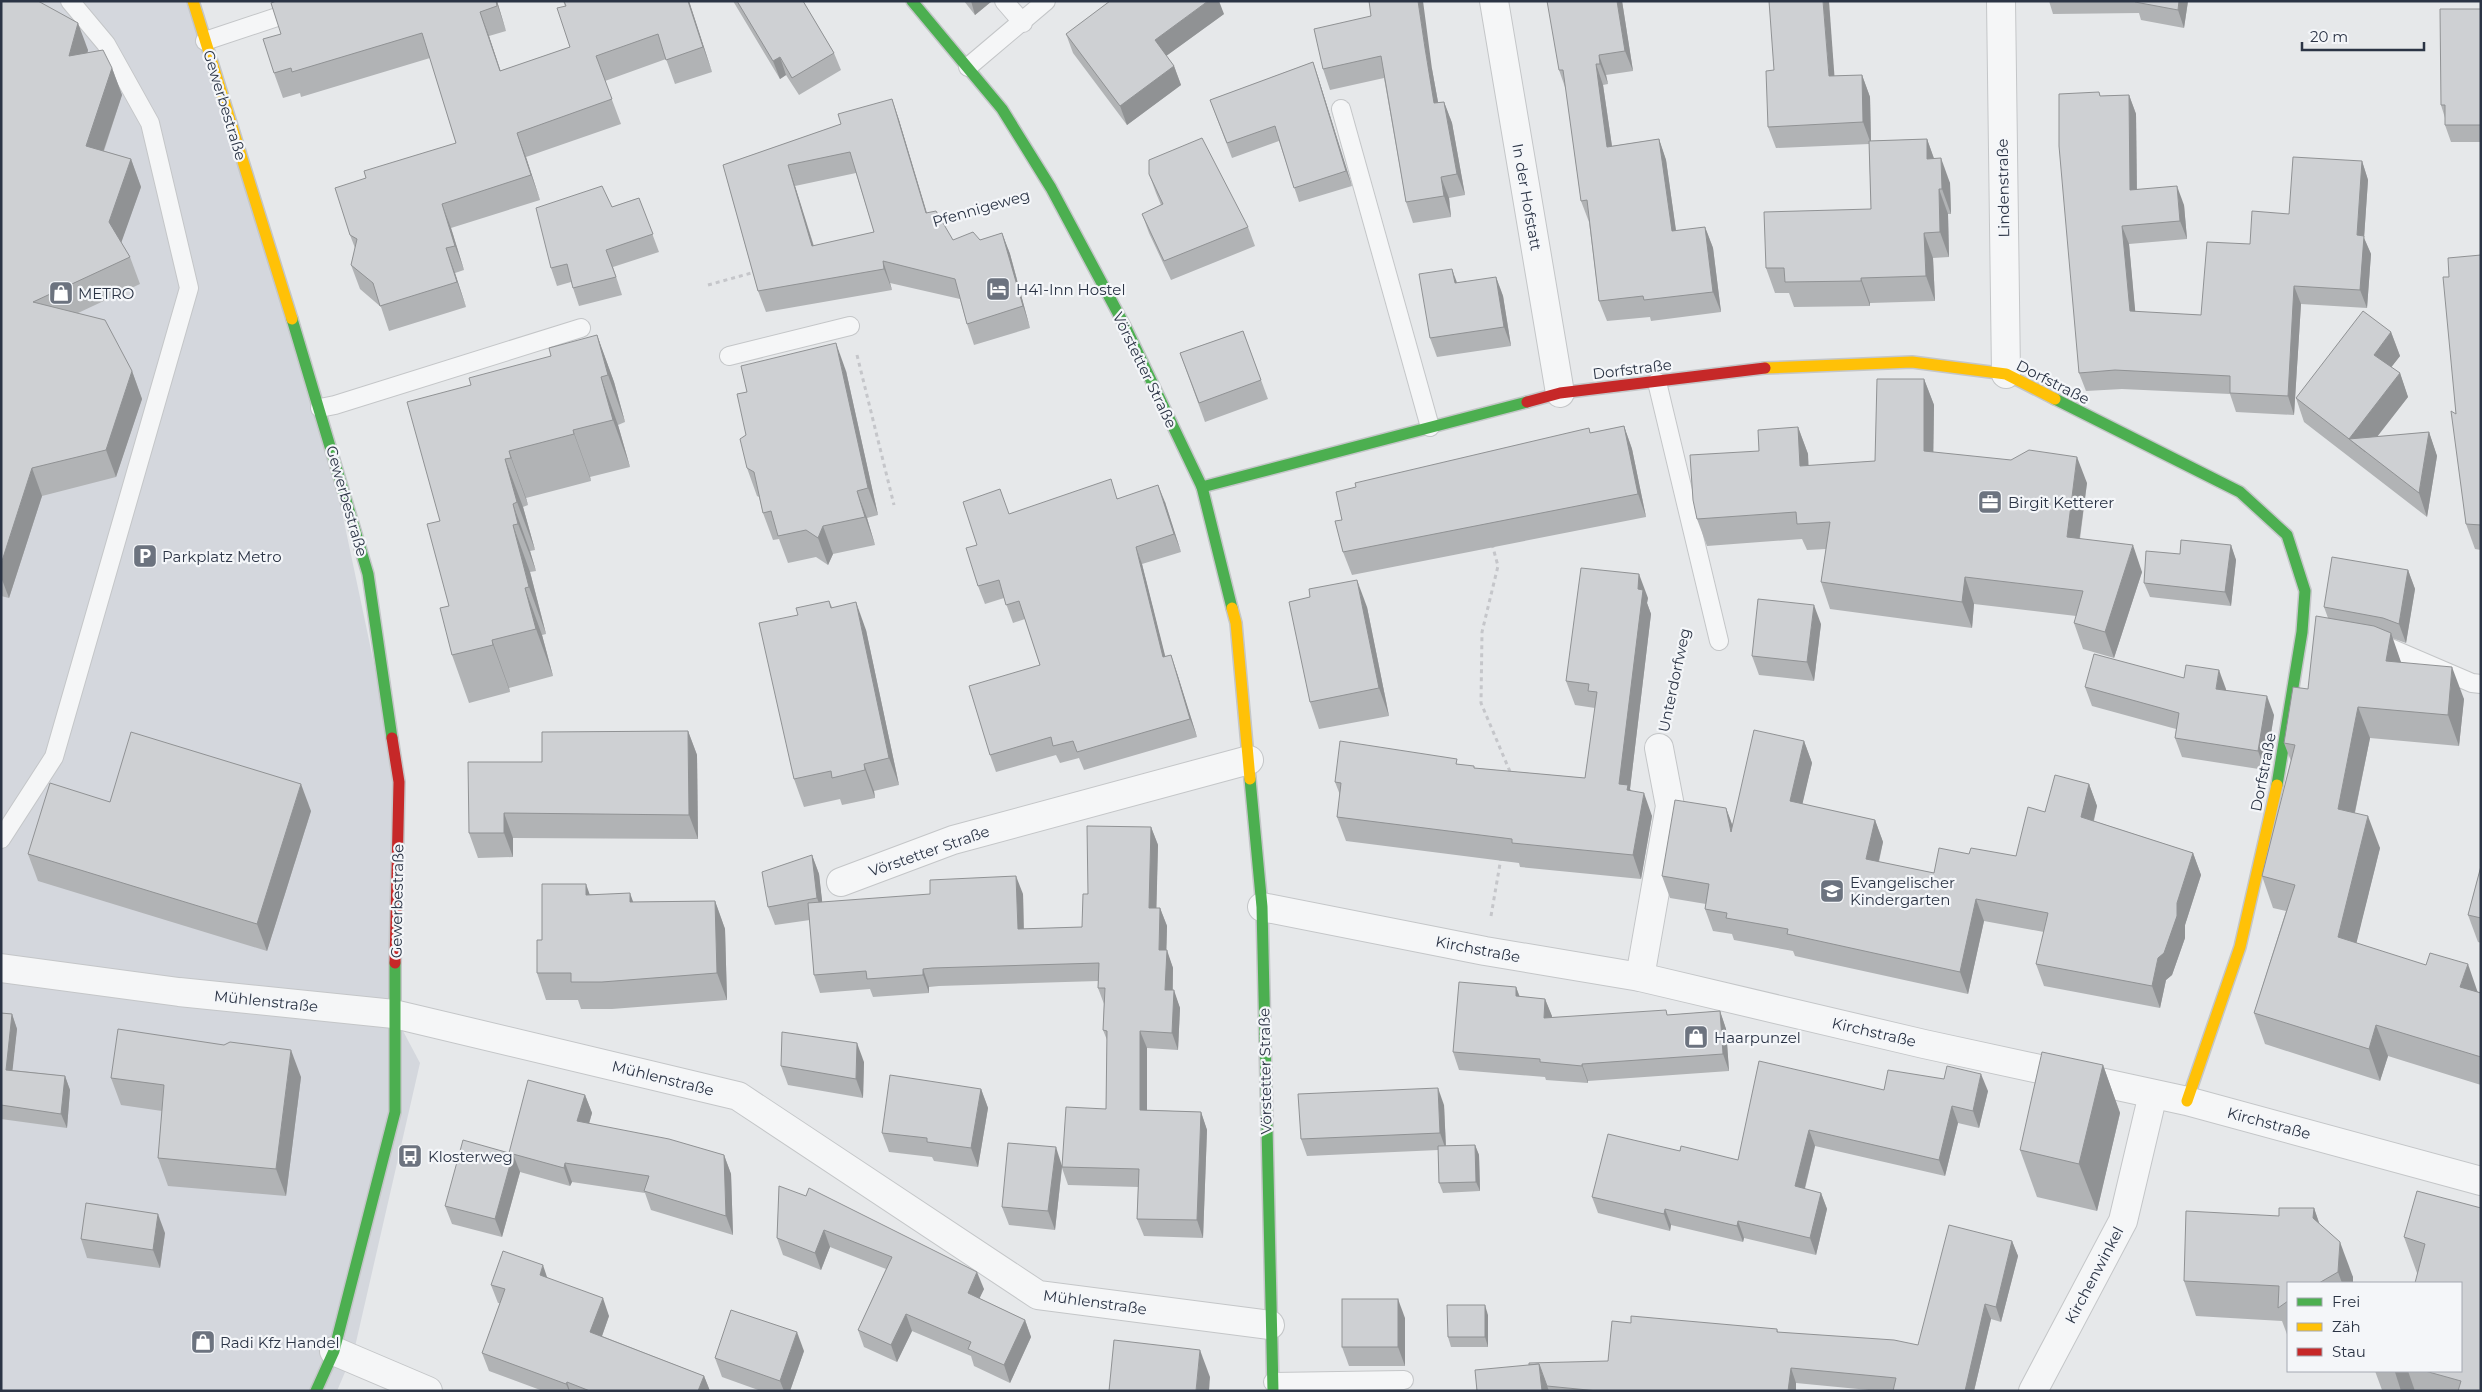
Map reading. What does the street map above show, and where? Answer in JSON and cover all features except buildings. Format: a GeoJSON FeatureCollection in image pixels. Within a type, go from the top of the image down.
{"type":"FeatureCollection","features":[{"type":"Feature","properties":{"kind":"street","name":"Gewerbestraße"},"geometry":{"type":"LineString","coordinates":[[193,1],[320,408],[368,574],[399,782],[394,1014],[395,1112],[334,1351],[316,1391]]}},
{"type":"Feature","properties":{"kind":"street","name":"Vörstetter Straße"},"geometry":{"type":"LineString","coordinates":[[912,1],[1002,109],[1051,188],[1128,330],[1202,487],[1236,623],[1262,907],[1270,1325],[1273,1386]]}},
{"type":"Feature","properties":{"kind":"street","name":"In der Hofstatt"},"geometry":{"type":"LineString","coordinates":[[1494,1],[1560,393]]}},
{"type":"Feature","properties":{"kind":"street","name":"Lindenstraße"},"geometry":{"type":"LineString","coordinates":[[2001,1],[2006,374]]}},
{"type":"Feature","properties":{"kind":"street","name":"Dorfstraße"},"geometry":{"type":"LineString","coordinates":[[1202,487],[1560,393],[1783,366],[1912,362],[2006,374],[2125,436],[2240,492],[2287,535],[2305,591],[2302,632],[2281,769],[2240,947],[2187,1101]]}},
{"type":"Feature","properties":{"kind":"street","name":"Unterdorfweg"},"geometry":{"type":"LineString","coordinates":[[1640,977],[1670,806],[1659,748]]}},
{"type":"Feature","properties":{"kind":"street","name":"Vörstetter Straße"},"geometry":{"type":"LineString","coordinates":[[841,882],[953,840],[1249,760]]}},
{"type":"Feature","properties":{"kind":"street","name":"Kirchstraße"},"geometry":{"type":"LineString","coordinates":[[1262,907],[1485,951],[1640,977],[2187,1101],[2481,1181]]}},
{"type":"Feature","properties":{"kind":"street","name":"Mühlenstraße"},"geometry":{"type":"LineString","coordinates":[[1,968],[179,992],[394,1014],[738,1096],[1038,1295],[1270,1325]]}},
{"type":"Feature","properties":{"kind":"street","name":"Kirchenwinkel"},"geometry":{"type":"LineString","coordinates":[[2033,1391],[2123,1221],[2153,1094]]}},
{"type":"Feature","properties":{"kind":"street"},"geometry":{"type":"LineString","coordinates":[[334,1351],[428,1391]]}},
{"type":"Feature","properties":{"kind":"lane"},"geometry":{"type":"LineString","coordinates":[[1,840],[54,757],[189,288],[150,122],[106,44],[70,1]]}},
{"type":"Feature","properties":{"kind":"lane"},"geometry":{"type":"LineString","coordinates":[[205,40],[325,1]]}},
{"type":"Feature","properties":{"kind":"lane"},"geometry":{"type":"LineString","coordinates":[[1004,1],[1022,23]]}},
{"type":"Feature","properties":{"kind":"lane"},"geometry":{"type":"LineString","coordinates":[[968,66],[1022,23],[1046,1]]}},
{"type":"Feature","properties":{"kind":"lane"},"geometry":{"type":"LineString","coordinates":[[1341,109],[1430,427]]}},
{"type":"Feature","properties":{"kind":"lane"},"geometry":{"type":"LineString","coordinates":[[729,356],[850,326]]}},
{"type":"Feature","properties":{"kind":"lane"},"geometry":{"type":"LineString","coordinates":[[320,408],[344,403],[581,328]]}},
{"type":"Feature","properties":{"kind":"lane"},"geometry":{"type":"LineString","coordinates":[[1657,382],[1718,641]]}},
{"type":"Feature","properties":{"kind":"lane"},"geometry":{"type":"LineString","coordinates":[[2302,632],[2321,636]]}},
{"type":"Feature","properties":{"kind":"lane"},"geometry":{"type":"LineString","coordinates":[[2359,642],[2388,647],[2472,683],[2481,684]]}},
{"type":"Feature","properties":{"kind":"lane","name":"Vörstetter Straße"},"geometry":{"type":"LineString","coordinates":[[1273,1386],[1404,1380]]}},
{"type":"Feature","properties":{"kind":"path","name":"Pfennigeweg"},"geometry":{"type":"LineString","coordinates":[[931,222],[1051,188]]}},
{"type":"Feature","properties":{"kind":"path"},"geometry":{"type":"LineString","coordinates":[[708,285],[764,269]]}},
{"type":"Feature","properties":{"kind":"path"},"geometry":{"type":"LineString","coordinates":[[850,326],[894,505]]}},
{"type":"Feature","properties":{"kind":"path"},"geometry":{"type":"LineString","coordinates":[[1491,539],[1498,566],[1482,632],[1481,703],[1514,781]]}},
{"type":"Feature","properties":{"kind":"path","name":"Unterdorfweg"},"geometry":{"type":"LineString","coordinates":[[1659,748],[1685,634]]}},
{"type":"Feature","properties":{"kind":"path"},"geometry":{"type":"LineString","coordinates":[[1485,951],[1501,857]]}},
{"type":"Feature","properties":{"kind":"shaded area"},"geometry":{"type":"Polygon","coordinates":[[[1,1],[193,1],[320,408],[399,782],[394,1014],[420,1063],[354,1351],[337,1391],[1,1391],[1,1]]]}},
{"type":"Feature","properties":{"kind":"traffic: fast"},"geometry":{"type":"LineString","coordinates":[[912,1],[1002,109],[1051,188],[1127,330],[1202,487],[1232,608]]}},
{"type":"Feature","properties":{"kind":"traffic: fast"},"geometry":{"type":"LineString","coordinates":[[292,319],[368,574],[392,738]]}},
{"type":"Feature","properties":{"kind":"traffic: fast"},"geometry":{"type":"LineString","coordinates":[[2055,399],[2240,492],[2287,535],[2305,591],[2302,632],[2277,785]]}},
{"type":"Feature","properties":{"kind":"traffic: fast"},"geometry":{"type":"LineString","coordinates":[[1202,487],[1527,402]]}},
{"type":"Feature","properties":{"kind":"traffic: fast"},"geometry":{"type":"LineString","coordinates":[[1250,779],[1262,907],[1273,1391]]}},
{"type":"Feature","properties":{"kind":"traffic: fast"},"geometry":{"type":"LineString","coordinates":[[316,1391],[334,1351],[395,1112],[395,963]]}},
{"type":"Feature","properties":{"kind":"traffic: slow"},"geometry":{"type":"LineString","coordinates":[[193,1],[292,319]]}},
{"type":"Feature","properties":{"kind":"traffic: slow"},"geometry":{"type":"LineString","coordinates":[[1765,368],[1912,362],[2006,374],[2055,399]]}},
{"type":"Feature","properties":{"kind":"traffic: slow"},"geometry":{"type":"LineString","coordinates":[[1232,608],[1236,623],[1250,779]]}},
{"type":"Feature","properties":{"kind":"traffic: slow"},"geometry":{"type":"LineString","coordinates":[[2187,1101],[2240,947],[2277,785]]}},
{"type":"Feature","properties":{"kind":"traffic: jam"},"geometry":{"type":"LineString","coordinates":[[1527,402],[1560,393],[1765,368]]}},
{"type":"Feature","properties":{"kind":"traffic: jam"},"geometry":{"type":"LineString","coordinates":[[392,738],[399,782],[395,963]]}},
{"type":"Feature","properties":{"kind":"place","name":"H41-Inn Hostel"},"geometry":{"type":"Point","coordinates":[998,289]}},
{"type":"Feature","properties":{"kind":"place","name":"METRO"},"geometry":{"type":"Point","coordinates":[61,293]}},
{"type":"Feature","properties":{"kind":"place","name":"Birgit Ketterer"},"geometry":{"type":"Point","coordinates":[1990,502]}},
{"type":"Feature","properties":{"kind":"place","name":"Parkplatz Metro"},"geometry":{"type":"Point","coordinates":[145,556]}},
{"type":"Feature","properties":{"kind":"place","name":"Evangelischer Kindergarten"},"geometry":{"type":"Point","coordinates":[1832,891]}},
{"type":"Feature","properties":{"kind":"place","name":"Haarpunzel"},"geometry":{"type":"Point","coordinates":[1696,1037]}},
{"type":"Feature","properties":{"kind":"place","name":"Klosterweg"},"geometry":{"type":"Point","coordinates":[410,1156]}},
{"type":"Feature","properties":{"kind":"place","name":"Radi Kfz Handel"},"geometry":{"type":"Point","coordinates":[203,1342]}}]}
